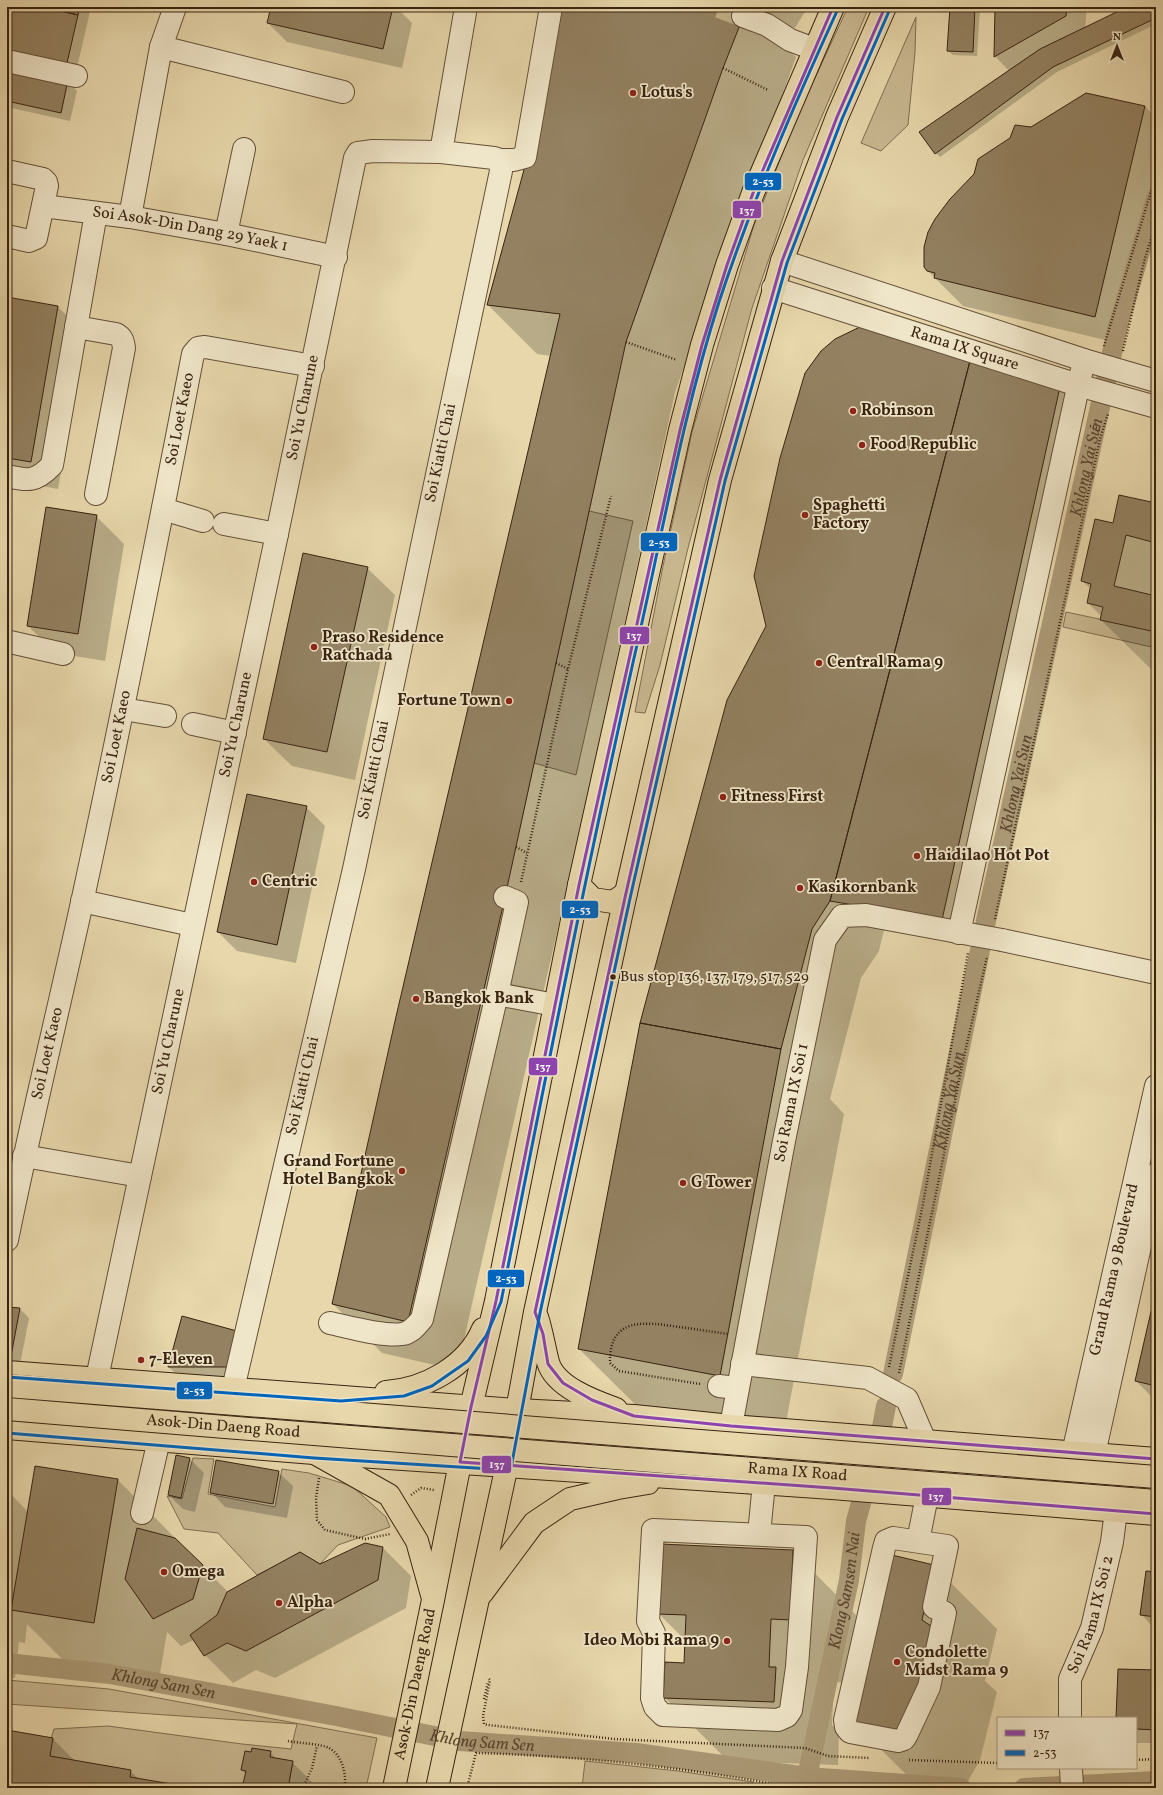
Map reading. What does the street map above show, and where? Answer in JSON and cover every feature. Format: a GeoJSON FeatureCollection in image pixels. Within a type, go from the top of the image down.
{"type":"FeatureCollection","features":[{"type":"Feature","properties":{"kind":"main road"},"geometry":{"type":"LineString","coordinates":[[341,1396],[403,1391],[430,1382],[465,1357],[482,1334],[496,1301],[579,885],[664,499],[702,345],[727,265],[753,193],[833,7]]}},
{"type":"Feature","properties":{"kind":"main road"},"geometry":{"type":"LineString","coordinates":[[438,1788],[507,1465],[535,1312],[626,893],[720,480],[773,288],[782,261],[837,117],[885,7]]}},
{"type":"Feature","properties":{"kind":"main road"},"geometry":{"type":"LineString","coordinates":[[579,885],[593,899],[613,902],[626,893]]}},
{"type":"Feature","properties":{"kind":"main road","name":"Asok-Din Daeng Road"},"geometry":{"type":"LineString","coordinates":[[394,1788],[471,1407],[496,1301]]}},
{"type":"Feature","properties":{"kind":"main road"},"geometry":{"type":"LineString","coordinates":[[535,1312],[543,1334],[548,1364],[563,1383],[592,1400],[634,1416]]}},
{"type":"Feature","properties":{"kind":"main road"},"geometry":{"type":"LineString","coordinates":[[7,1372],[471,1407],[634,1416],[850,1436],[1156,1459]]}},
{"type":"Feature","properties":{"kind":"main road"},"geometry":{"type":"LineString","coordinates":[[15,1428],[29,1373]]}},
{"type":"Feature","properties":{"kind":"main road","name":"Asok-Din Daeng Road"},"geometry":{"type":"LineString","coordinates":[[7,1386],[443,1421]]}},
{"type":"Feature","properties":{"kind":"main road","name":"Asok-Din Daeng Road"},"geometry":{"type":"LineString","coordinates":[[7,1408],[439,1444]]}},
{"type":"Feature","properties":{"kind":"main road","name":"Rama IX Road"},"geometry":{"type":"LineString","coordinates":[[443,1421],[1156,1477]]}},
{"type":"Feature","properties":{"kind":"main road","name":"Asok-Din Daeng Road"},"geometry":{"type":"LineString","coordinates":[[15,1428],[314,1452],[507,1465]]}},
{"type":"Feature","properties":{"kind":"main road","name":"Rama IX Road"},"geometry":{"type":"LineString","coordinates":[[439,1444],[1156,1501]]}},
{"type":"Feature","properties":{"kind":"main road"},"geometry":{"type":"LineString","coordinates":[[314,1452],[389,1495],[417,1541],[433,1600]]}},
{"type":"Feature","properties":{"kind":"main road","name":"Rama IX Road"},"geometry":{"type":"LineString","coordinates":[[507,1465],[689,1477],[1156,1514]]}},
{"type":"Feature","properties":{"kind":"main road"},"geometry":{"type":"LineString","coordinates":[[480,1596],[503,1567],[534,1523],[570,1499],[618,1488],[689,1477]]}},
{"type":"Feature","properties":{"kind":"street"},"geometry":{"type":"LineString","coordinates":[[130,217],[161,48],[175,7]]}},
{"type":"Feature","properties":{"kind":"street"},"geometry":{"type":"LineString","coordinates":[[466,7],[441,152],[500,160],[514,160],[525,157],[551,7]]}},
{"type":"Feature","properties":{"kind":"street"},"geometry":{"type":"LineString","coordinates":[[743,16],[767,24],[790,40],[814,49]]}},
{"type":"Feature","properties":{"kind":"street"},"geometry":{"type":"LineString","coordinates":[[161,48],[343,92]]}},
{"type":"Feature","properties":{"kind":"street"},"geometry":{"type":"LineString","coordinates":[[7,61],[76,76]]}},
{"type":"Feature","properties":{"kind":"street"},"geometry":{"type":"LineString","coordinates":[[226,234],[244,149]]}},
{"type":"Feature","properties":{"kind":"street","name":"Soi Yu Charune"},"geometry":{"type":"LineString","coordinates":[[97,1378],[192,925],[235,733],[313,366],[355,158],[358,153],[373,151],[441,152]]}},
{"type":"Feature","properties":{"kind":"street","name":"Soi Kiatti Chai"},"geometry":{"type":"LineString","coordinates":[[232,1389],[354,869],[501,171],[500,160]]}},
{"type":"Feature","properties":{"kind":"street"},"geometry":{"type":"LineString","coordinates":[[7,171],[43,179],[47,186],[36,238],[29,241],[7,236]]}},
{"type":"Feature","properties":{"kind":"street","name":"Soi Asok-Din Dang 29 Yaek 1"},"geometry":{"type":"LineString","coordinates":[[43,206],[130,217],[226,234],[336,257]]}},
{"type":"Feature","properties":{"kind":"street"},"geometry":{"type":"LineString","coordinates":[[7,476],[24,480],[34,479],[44,473],[52,465],[96,213]]}},
{"type":"Feature","properties":{"kind":"street","name":"Rama IX Square"},"geometry":{"type":"LineString","coordinates":[[782,261],[873,291],[1105,363],[1156,381]]}},
{"type":"Feature","properties":{"kind":"street","name":"Rama IX Square"},"geometry":{"type":"LineString","coordinates":[[773,288],[1099,391],[1156,407]]}},
{"type":"Feature","properties":{"kind":"street"},"geometry":{"type":"LineString","coordinates":[[865,317],[873,291]]}},
{"type":"Feature","properties":{"kind":"street"},"geometry":{"type":"LineString","coordinates":[[76,327],[116,334],[120,336],[124,348],[96,494]]}},
{"type":"Feature","properties":{"kind":"street","name":"Soi Loet Kaeo"},"geometry":{"type":"LineString","coordinates":[[7,1240],[24,1156],[82,901],[123,709],[193,354],[198,348],[205,347],[313,366]]}},
{"type":"Feature","properties":{"kind":"street"},"geometry":{"type":"LineString","coordinates":[[1105,363],[967,934],[1156,973]]}},
{"type":"Feature","properties":{"kind":"street"},"geometry":{"type":"LineString","coordinates":[[163,509],[214,522],[277,534]]}},
{"type":"Feature","properties":{"kind":"street"},"geometry":{"type":"LineString","coordinates":[[10,645],[64,654]]}},
{"type":"Feature","properties":{"kind":"street"},"geometry":{"type":"LineString","coordinates":[[123,709],[164,716]]}},
{"type":"Feature","properties":{"kind":"street"},"geometry":{"type":"LineString","coordinates":[[193,724],[235,733]]}},
{"type":"Feature","properties":{"kind":"street"},"geometry":{"type":"LineString","coordinates":[[330,1323],[389,1334],[404,1334],[414,1328],[422,1319],[497,994],[511,899]]}},
{"type":"Feature","properties":{"kind":"street"},"geometry":{"type":"LineString","coordinates":[[82,901],[192,925]]}},
{"type":"Feature","properties":{"kind":"street","name":"Soi Rama IX Soi 1"},"geometry":{"type":"LineString","coordinates":[[731,1426],[728,1387],[742,1364],[782,1149],[826,940],[842,916],[866,916],[967,934]]}},
{"type":"Feature","properties":{"kind":"street"},"geometry":{"type":"LineString","coordinates":[[497,994],[555,1005]]}},
{"type":"Feature","properties":{"kind":"street","name":"Grand Rama 9 Boulevard"},"geometry":{"type":"LineString","coordinates":[[1073,1452],[1156,1086]]}},
{"type":"Feature","properties":{"kind":"street"},"geometry":{"type":"LineString","coordinates":[[24,1156],[140,1176]]}},
{"type":"Feature","properties":{"kind":"street","name":"Grand Rama 9 Boulevard"},"geometry":{"type":"LineString","coordinates":[[1094,1454],[1156,1174]]}},
{"type":"Feature","properties":{"kind":"street"},"geometry":{"type":"LineString","coordinates":[[742,1364],[868,1378],[888,1390],[901,1395],[916,1441]]}},
{"type":"Feature","properties":{"kind":"street"},"geometry":{"type":"LineString","coordinates":[[142,1513],[159,1440]]}},
{"type":"Feature","properties":{"kind":"street"},"geometry":{"type":"LineString","coordinates":[[759,1534],[764,1483]]}},
{"type":"Feature","properties":{"kind":"street"},"geometry":{"type":"LineString","coordinates":[[918,1541],[926,1496]]}},
{"type":"Feature","properties":{"kind":"street","name":"Soi Rama IX Soi 2"},"geometry":{"type":"LineString","coordinates":[[1070,1717],[1070,1679],[1092,1628],[1112,1542],[1116,1511]]}},
{"type":"Feature","properties":{"kind":"street"},"geometry":{"type":"LineString","coordinates":[[653,1530],[759,1534],[806,1537],[797,1667],[791,1710],[787,1716],[778,1720],[663,1715],[655,1707],[652,1698],[654,1633],[648,1621],[653,1530]]}},
{"type":"Feature","properties":{"kind":"street"},"geometry":{"type":"LineString","coordinates":[[893,1538],[918,1541],[947,1546],[934,1606],[945,1613],[929,1687],[904,1739],[898,1741],[850,1732],[846,1727],[846,1720],[886,1541],[893,1538]]}},
{"type":"Feature","properties":{"kind":"street"},"geometry":{"type":"LineString","coordinates":[[1071,1769],[1072,1788]]}},
{"type":"Feature","properties":{"kind":"path"},"geometry":{"type":"LineString","coordinates":[[724,68],[768,90]]}},
{"type":"Feature","properties":{"kind":"path"},"geometry":{"type":"LineString","coordinates":[[1105,363],[1156,175]]}},
{"type":"Feature","properties":{"kind":"path"},"geometry":{"type":"LineString","coordinates":[[1105,363],[1145,258],[1156,224]]}},
{"type":"Feature","properties":{"kind":"path"},"geometry":{"type":"LineString","coordinates":[[626,342],[677,360]]}},
{"type":"Feature","properties":{"kind":"path"},"geometry":{"type":"LineString","coordinates":[[901,1395],[965,1052],[995,939],[1100,439],[1099,391]]}},
{"type":"Feature","properties":{"kind":"path"},"geometry":{"type":"LineString","coordinates":[[1088,425],[1101,429]]}},
{"type":"Feature","properties":{"kind":"path"},"geometry":{"type":"LineString","coordinates":[[511,899],[527,853],[568,669],[611,496]]}},
{"type":"Feature","properties":{"kind":"path"},"geometry":{"type":"LineString","coordinates":[[556,663],[568,669]]}},
{"type":"Feature","properties":{"kind":"path"},"geometry":{"type":"LineString","coordinates":[[516,848],[527,853]]}},
{"type":"Feature","properties":{"kind":"path"},"geometry":{"type":"LineString","coordinates":[[728,1387],[619,1371],[610,1363],[610,1351],[616,1335],[625,1327],[634,1324],[650,1322],[729,1334]]}},
{"type":"Feature","properties":{"kind":"path"},"geometry":{"type":"LineString","coordinates":[[319,1477],[316,1498],[318,1520],[325,1530],[365,1540],[391,1534]]}},
{"type":"Feature","properties":{"kind":"path"},"geometry":{"type":"LineString","coordinates":[[409,1496],[421,1488],[438,1491]]}},
{"type":"Feature","properties":{"kind":"path"},"geometry":{"type":"LineString","coordinates":[[484,1699],[488,1680],[490,1680],[483,1716],[484,1724],[488,1725],[614,1739],[804,1748],[828,1756],[877,1759]]}},
{"type":"Feature","properties":{"kind":"path"},"geometry":{"type":"LineString","coordinates":[[288,1741],[329,1748],[340,1760],[345,1771],[344,1788]]}},
{"type":"Feature","properties":{"kind":"path"},"geometry":{"type":"LineString","coordinates":[[303,1788],[312,1768],[317,1746]]}},
{"type":"Feature","properties":{"kind":"path"},"geometry":{"type":"LineString","coordinates":[[467,1788],[476,1753],[645,1764],[754,1780],[796,1788]]}},
{"type":"Feature","properties":{"kind":"path"},"geometry":{"type":"LineString","coordinates":[[1137,1760],[1156,1759]]}},
{"type":"Feature","properties":{"kind":"path"},"geometry":{"type":"LineString","coordinates":[[907,1760],[997,1763]]}},
{"type":"Feature","properties":{"kind":"shaded area"},"geometry":{"type":"Polygon","coordinates":[[[848,7],[869,7],[803,160],[752,308],[689,544],[660,665],[645,713],[635,712],[663,566],[692,432],[754,225],[799,112],[848,7]]]}},
{"type":"Feature","properties":{"kind":"shaded area"},"geometry":{"type":"Polygon","coordinates":[[[916,17],[915,52],[908,125],[881,151],[861,143],[916,17]]]}},
{"type":"Feature","properties":{"kind":"shaded area"},"geometry":{"type":"Polygon","coordinates":[[[589,511],[633,521],[576,775],[534,763],[589,511]]]}},
{"type":"Feature","properties":{"kind":"shaded area"},"geometry":{"type":"Polygon","coordinates":[[[1066,612],[1156,631],[1156,648],[1063,627],[1066,612]]]}},
{"type":"Feature","properties":{"kind":"shaded area"},"geometry":{"type":"Polygon","coordinates":[[[193,1458],[214,1459],[208,1494],[275,1507],[282,1469],[309,1473],[352,1486],[386,1517],[390,1527],[338,1545],[320,1564],[300,1553],[257,1575],[218,1533],[184,1529],[167,1496],[182,1499],[193,1458]]]}},
{"type":"Feature","properties":{"kind":"shaded area"},"geometry":{"type":"Polygon","coordinates":[[[7,1680],[109,1689],[377,1738],[366,1788],[288,1788],[293,1761],[267,1788],[152,1788],[43,1766],[54,1729],[108,1726],[291,1749],[297,1724],[7,1704],[7,1680]]]}},
{"type":"Feature","properties":{"kind":"shaded area"},"geometry":{"type":"Polygon","coordinates":[[[585,1761],[678,1771],[753,1782],[752,1788],[582,1788],[585,1761]]]}},
{"type":"Feature","properties":{"kind":"building"},"geometry":{"type":"Polygon","coordinates":[[[7,7],[43,7],[78,15],[67,63],[7,50],[7,7]]]}},
{"type":"Feature","properties":{"kind":"building"},"geometry":{"type":"Polygon","coordinates":[[[47,7],[62,7],[61,11],[47,7]]]}},
{"type":"Feature","properties":{"kind":"building"},"geometry":{"type":"Polygon","coordinates":[[[62,7],[80,7],[78,15],[61,11],[62,7]]]}},
{"type":"Feature","properties":{"kind":"building"},"geometry":{"type":"Polygon","coordinates":[[[271,7],[393,7],[383,49],[267,23],[271,7]]]}},
{"type":"Feature","properties":{"kind":"building","name":"Fortune Town"},"geometry":{"type":"Polygon","coordinates":[[[557,7],[747,7],[723,68],[626,342],[505,897],[408,1322],[332,1304],[395,1021],[560,314],[487,305],[525,166],[557,7]]]}},
{"type":"Feature","properties":{"kind":"building"},"geometry":{"type":"Polygon","coordinates":[[[950,7],[975,7],[973,52],[947,51],[950,7]]]}},
{"type":"Feature","properties":{"kind":"building"},"geometry":{"type":"Polygon","coordinates":[[[995,7],[1067,7],[1066,16],[994,57],[995,7]]]}},
{"type":"Feature","properties":{"kind":"building"},"geometry":{"type":"Polygon","coordinates":[[[1127,7],[1156,7],[1156,18],[1053,67],[935,154],[919,132],[1040,49],[1127,7]]]}},
{"type":"Feature","properties":{"kind":"building"},"geometry":{"type":"Polygon","coordinates":[[[7,67],[68,80],[61,113],[7,101],[7,67]]]}},
{"type":"Feature","properties":{"kind":"building"},"geometry":{"type":"Polygon","coordinates":[[[1086,93],[1145,106],[1095,317],[934,278],[935,273],[927,271],[924,267],[924,247],[928,232],[935,219],[950,199],[974,174],[978,159],[1010,138],[1015,125],[1031,127],[1086,93]]]}},
{"type":"Feature","properties":{"kind":"building"},"geometry":{"type":"Polygon","coordinates":[[[7,297],[58,306],[31,462],[7,458],[7,297]]]}},
{"type":"Feature","properties":{"kind":"building","name":"Central Rama 9"},"geometry":{"type":"Polygon","coordinates":[[[864,325],[971,357],[830,901],[812,929],[781,1049],[640,1023],[727,700],[766,626],[754,576],[780,458],[805,373],[821,351],[835,339],[864,325]]]}},
{"type":"Feature","properties":{"kind":"building"},"geometry":{"type":"Polygon","coordinates":[[[971,357],[1060,387],[942,920],[830,901],[971,357]]]}},
{"type":"Feature","properties":{"kind":"building"},"geometry":{"type":"Polygon","coordinates":[[[1119,495],[1156,503],[1156,543],[1126,535],[1114,586],[1156,596],[1156,632],[1100,620],[1103,607],[1087,603],[1091,584],[1081,581],[1095,519],[1113,523],[1119,495]]]}},
{"type":"Feature","properties":{"kind":"building"},"geometry":{"type":"Polygon","coordinates":[[[46,507],[97,515],[78,634],[27,626],[46,507]]]}},
{"type":"Feature","properties":{"kind":"building"},"geometry":{"type":"Polygon","coordinates":[[[303,553],[368,567],[327,752],[263,739],[303,553]]]}},
{"type":"Feature","properties":{"kind":"building"},"geometry":{"type":"Polygon","coordinates":[[[247,794],[307,806],[277,945],[217,932],[247,794]]]}},
{"type":"Feature","properties":{"kind":"building","name":"G Tower"},"geometry":{"type":"Polygon","coordinates":[[[640,1023],[781,1049],[720,1376],[578,1349],[640,1023]]]}},
{"type":"Feature","properties":{"kind":"building"},"geometry":{"type":"Polygon","coordinates":[[[1156,1290],[1156,1386],[1135,1381],[1156,1290]]]}},
{"type":"Feature","properties":{"kind":"building"},"geometry":{"type":"Polygon","coordinates":[[[7,1307],[20,1308],[11,1356],[7,1356],[7,1307]]]}},
{"type":"Feature","properties":{"kind":"building"},"geometry":{"type":"Polygon","coordinates":[[[182,1316],[237,1331],[228,1367],[168,1367],[182,1316]]]}},
{"type":"Feature","properties":{"kind":"building"},"geometry":{"type":"Polygon","coordinates":[[[176,1455],[190,1458],[181,1498],[168,1495],[176,1455]]]}},
{"type":"Feature","properties":{"kind":"building"},"geometry":{"type":"Polygon","coordinates":[[[216,1460],[279,1471],[273,1504],[210,1493],[216,1460]]]}},
{"type":"Feature","properties":{"kind":"building"},"geometry":{"type":"Polygon","coordinates":[[[35,1466],[118,1479],[94,1623],[11,1610],[35,1466]]]}},
{"type":"Feature","properties":{"kind":"building","name":"Omega"},"geometry":{"type":"Polygon","coordinates":[[[137,1528],[175,1538],[203,1565],[193,1599],[153,1619],[125,1579],[137,1528]]]}},
{"type":"Feature","properties":{"kind":"building","name":"Alpha"},"geometry":{"type":"Polygon","coordinates":[[[365,1543],[383,1547],[378,1580],[246,1651],[227,1643],[204,1656],[190,1635],[217,1615],[227,1592],[300,1552],[320,1564],[365,1543]]]}},
{"type":"Feature","properties":{"kind":"building","name":"Ideo Mobi Rama 9"},"geometry":{"type":"Polygon","coordinates":[[[661,1544],[793,1550],[790,1620],[771,1619],[769,1667],[776,1667],[774,1702],[663,1698],[665,1662],[684,1663],[686,1615],[658,1614],[661,1544]]]}},
{"type":"Feature","properties":{"kind":"building","name":"Condolette Midst Rama 9"},"geometry":{"type":"Polygon","coordinates":[[[892,1555],[934,1565],[922,1620],[934,1628],[917,1696],[896,1733],[854,1724],[892,1555]]]}},
{"type":"Feature","properties":{"kind":"building"},"geometry":{"type":"Polygon","coordinates":[[[1146,1571],[1156,1572],[1156,1617],[1140,1615],[1146,1571]]]}},
{"type":"Feature","properties":{"kind":"building"},"geometry":{"type":"Polygon","coordinates":[[[1118,1669],[1156,1670],[1156,1730],[1137,1729],[1137,1717],[1116,1717],[1118,1669]]]}},
{"type":"Feature","properties":{"kind":"building"},"geometry":{"type":"Polygon","coordinates":[[[7,1730],[53,1738],[50,1756],[131,1770],[130,1777],[195,1788],[35,1788],[23,1786],[23,1788],[7,1788],[7,1730]]]}},
{"type":"Feature","properties":{"kind":"building"},"geometry":{"type":"Polygon","coordinates":[[[252,1748],[271,1751],[270,1757],[293,1761],[288,1788],[242,1788],[246,1771],[241,1770],[245,1751],[251,1752],[252,1748]]]}},
{"type":"Feature","properties":{"kind":"waterway","name":"Khlong Yai Sun"},"geometry":{"type":"LineString","coordinates":[[893,1374],[987,916],[1118,326],[1156,198]]}},
{"type":"Feature","properties":{"kind":"waterway","name":"Klong Samsen Nai"},"geometry":{"type":"LineString","coordinates":[[807,1777],[849,1580],[856,1521],[882,1427],[886,1406]]}},
{"type":"Feature","properties":{"kind":"waterway","name":"Khlong Sam Sen"},"geometry":{"type":"LineString","coordinates":[[7,1663],[110,1674],[336,1716],[459,1741],[636,1753],[807,1777],[961,1788]]}},
{"type":"Feature","properties":{"kind":"waterway","name":"Khlong Sam Sen"},"geometry":{"type":"LineString","coordinates":[[1024,1788],[1156,1781]]}},
{"type":"Feature","properties":{"kind":"tunnel"},"geometry":{"type":"LineString","coordinates":[[719,7],[743,16]]}},
{"type":"Feature","properties":{"kind":"transit line","name":"137"},"geometry":{"type":"LineString","coordinates":[[833,7],[753,193],[727,265],[702,345],[680,430],[579,885],[496,1301],[471,1407],[460,1462],[832,1488],[1156,1514]]}},
{"type":"Feature","properties":{"kind":"transit line","name":"137"},"geometry":{"type":"LineString","coordinates":[[885,7],[837,117],[782,261],[720,480],[626,893],[535,1312],[543,1334],[548,1364],[563,1383],[592,1400],[634,1416],[731,1426],[1156,1459]]}},
{"type":"Feature","properties":{"kind":"transit line","name":"2-53"},"geometry":{"type":"LineString","coordinates":[[7,1377],[341,1401],[404,1396],[432,1386],[468,1361],[486,1336],[501,1302],[585,885],[675,468],[695,385],[719,302],[745,228],[805,81],[838,9]]}},
{"type":"Feature","properties":{"kind":"transit line","name":"2-53"},"geometry":{"type":"LineString","coordinates":[[7,1433],[314,1458],[507,1470],[511,1468],[540,1313],[631,894],[725,481],[787,263],[842,119],[890,9]]}},
{"type":"Feature","properties":{"kind":"place","name":"Lotus's"},"geometry":{"type":"Point","coordinates":[633,93]}},
{"type":"Feature","properties":{"kind":"place","name":"Robinson"},"geometry":{"type":"Point","coordinates":[853,411]}},
{"type":"Feature","properties":{"kind":"place","name":"Food Republic"},"geometry":{"type":"Point","coordinates":[862,445]}},
{"type":"Feature","properties":{"kind":"place","name":"Spaghetti Factory"},"geometry":{"type":"Point","coordinates":[805,515]}},
{"type":"Feature","properties":{"kind":"place","name":"Praso Residence Ratchada"},"geometry":{"type":"Point","coordinates":[314,647]}},
{"type":"Feature","properties":{"kind":"place","name":"Central Rama 9"},"geometry":{"type":"Point","coordinates":[819,663]}},
{"type":"Feature","properties":{"kind":"place","name":"Fortune Town"},"geometry":{"type":"Point","coordinates":[509,701]}},
{"type":"Feature","properties":{"kind":"place","name":"Fitness First"},"geometry":{"type":"Point","coordinates":[723,797]}},
{"type":"Feature","properties":{"kind":"place","name":"Haidilao Hot Pot"},"geometry":{"type":"Point","coordinates":[917,856]}},
{"type":"Feature","properties":{"kind":"place","name":"Centric"},"geometry":{"type":"Point","coordinates":[254,882]}},
{"type":"Feature","properties":{"kind":"place","name":"Kasikornbank"},"geometry":{"type":"Point","coordinates":[800,888]}},
{"type":"Feature","properties":{"kind":"place","name":"Bus stop 136, 137, 179, 517, 529"},"geometry":{"type":"Point","coordinates":[613,977]}},
{"type":"Feature","properties":{"kind":"place","name":"Bangkok Bank"},"geometry":{"type":"Point","coordinates":[416,999]}},
{"type":"Feature","properties":{"kind":"place","name":"Grand Fortune Hotel Bangkok"},"geometry":{"type":"Point","coordinates":[402,1171]}},
{"type":"Feature","properties":{"kind":"place","name":"G Tower"},"geometry":{"type":"Point","coordinates":[683,1183]}},
{"type":"Feature","properties":{"kind":"place","name":"7-Eleven"},"geometry":{"type":"Point","coordinates":[141,1360]}},
{"type":"Feature","properties":{"kind":"place","name":"Omega"},"geometry":{"type":"Point","coordinates":[164,1572]}},
{"type":"Feature","properties":{"kind":"place","name":"Alpha"},"geometry":{"type":"Point","coordinates":[279,1603]}},
{"type":"Feature","properties":{"kind":"place","name":"Ideo Mobi Rama 9"},"geometry":{"type":"Point","coordinates":[727,1641]}},
{"type":"Feature","properties":{"kind":"place","name":"Condolette Midst Rama 9"},"geometry":{"type":"Point","coordinates":[897,1662]}}]}
